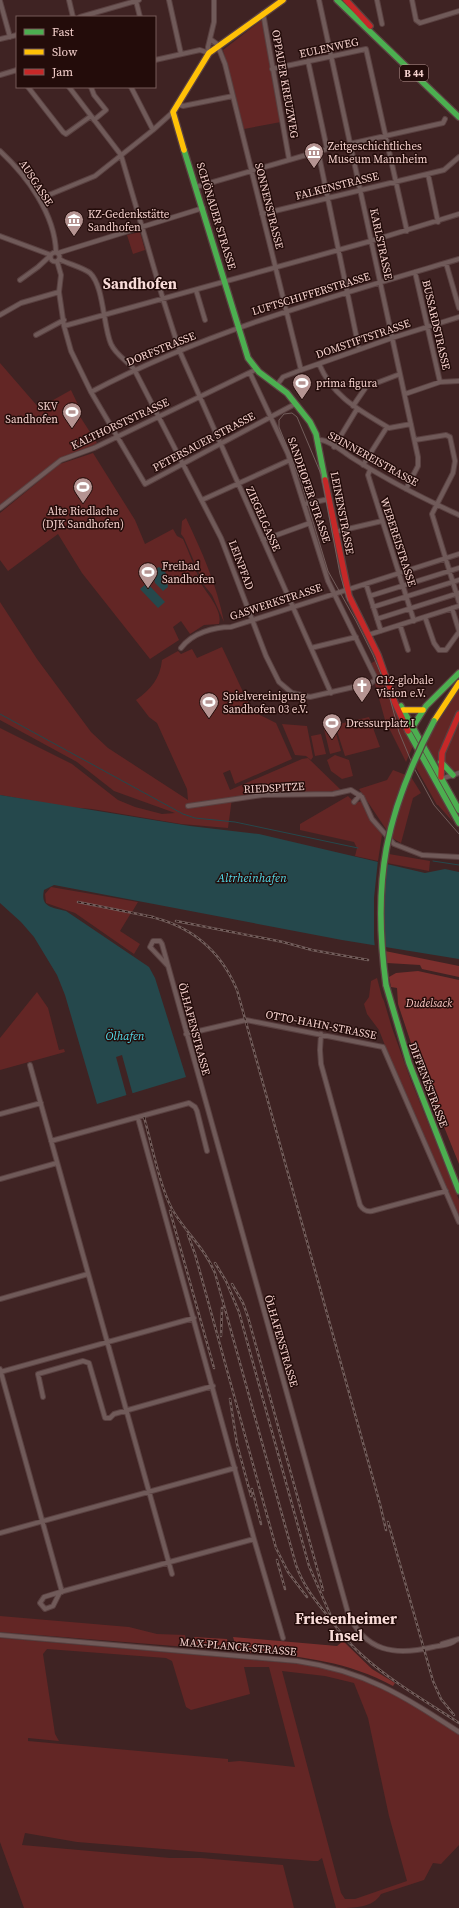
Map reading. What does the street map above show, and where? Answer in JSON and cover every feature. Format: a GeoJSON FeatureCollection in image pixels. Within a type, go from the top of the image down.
{"type":"FeatureCollection","features":[{"type":"Feature","properties":{"kind":"street"},"geometry":{"type":"LineString","coordinates":[[69,0],[73,16]]}},
{"type":"Feature","properties":{"kind":"street"},"geometry":{"type":"LineString","coordinates":[[95,15],[138,0],[140,16]]}},
{"type":"Feature","properties":{"kind":"street"},"geometry":{"type":"LineString","coordinates":[[169,0],[180,54]]}},
{"type":"Feature","properties":{"kind":"street"},"geometry":{"type":"LineString","coordinates":[[39,199],[90,178],[153,130],[173,112],[209,52],[214,22],[214,0]]}},
{"type":"Feature","properties":{"kind":"street"},"geometry":{"type":"LineString","coordinates":[[156,60],[200,50],[209,52],[283,0]]}},
{"type":"Feature","properties":{"kind":"street","name":"KARLSTRASSE"},"geometry":{"type":"LineString","coordinates":[[319,0],[419,462],[406,489]]}},
{"type":"Feature","properties":{"kind":"street","name":"B 44"},"geometry":{"type":"LineString","coordinates":[[337,0],[459,117]]}},
{"type":"Feature","properties":{"kind":"street","name":"B 44"},"geometry":{"type":"LineString","coordinates":[[346,0],[373,30],[459,112]]}},
{"type":"Feature","properties":{"kind":"street"},"geometry":{"type":"LineString","coordinates":[[377,0],[382,24]]}},
{"type":"Feature","properties":{"kind":"street"},"geometry":{"type":"LineString","coordinates":[[412,0],[416,20],[419,23],[424,23],[459,11]]}},
{"type":"Feature","properties":{"kind":"street"},"geometry":{"type":"LineString","coordinates":[[0,1],[10,36]]}},
{"type":"Feature","properties":{"kind":"street","name":"OPPAUER KREUZWEG"},"geometry":{"type":"LineString","coordinates":[[263,13],[289,159]]}},
{"type":"Feature","properties":{"kind":"street"},"geometry":{"type":"LineString","coordinates":[[0,39],[16,35]]}},
{"type":"Feature","properties":{"kind":"street"},"geometry":{"type":"LineString","coordinates":[[210,39],[219,46]]}},
{"type":"Feature","properties":{"kind":"street","name":"SONNENSTRASSE"},"geometry":{"type":"LineString","coordinates":[[219,46],[226,64],[301,370]]}},
{"type":"Feature","properties":{"kind":"street","name":"EULENWEG"},"geometry":{"type":"LineString","coordinates":[[272,69],[366,49],[385,136]]}},
{"type":"Feature","properties":{"kind":"street"},"geometry":{"type":"LineString","coordinates":[[308,61],[327,149]]}},
{"type":"Feature","properties":{"kind":"street"},"geometry":{"type":"LineString","coordinates":[[0,75],[16,71]]}},
{"type":"Feature","properties":{"kind":"street"},"geometry":{"type":"LineString","coordinates":[[29,88],[66,134],[91,116]]}},
{"type":"Feature","properties":{"kind":"street"},"geometry":{"type":"LineString","coordinates":[[70,88],[121,155]]}},
{"type":"Feature","properties":{"kind":"street"},"geometry":{"type":"LineString","coordinates":[[91,88],[94,95],[106,110],[94,120]]}},
{"type":"Feature","properties":{"kind":"street"},"geometry":{"type":"LineString","coordinates":[[132,88],[153,130]]}},
{"type":"Feature","properties":{"kind":"street"},"geometry":{"type":"LineString","coordinates":[[177,104],[183,106],[233,96]]}},
{"type":"Feature","properties":{"kind":"street","name":"SCHÖNAUER STRASSE"},"geometry":{"type":"LineString","coordinates":[[173,112],[239,327]]}},
{"type":"Feature","properties":{"kind":"street"},"geometry":{"type":"LineString","coordinates":[[196,187],[318,151],[442,123],[445,119]]}},
{"type":"Feature","properties":{"kind":"street"},"geometry":{"type":"LineString","coordinates":[[385,136],[407,231]]}},
{"type":"Feature","properties":{"kind":"street","name":"AUSGASSE"},"geometry":{"type":"LineString","coordinates":[[0,151],[17,168],[39,199],[54,234],[61,275],[59,292],[64,326],[71,351],[91,392],[145,484]]}},
{"type":"Feature","properties":{"kind":"street"},"geometry":{"type":"LineString","coordinates":[[318,151],[360,349]]}},
{"type":"Feature","properties":{"kind":"street","name":"ZIEGELGASSE"},"geometry":{"type":"LineString","coordinates":[[121,155],[162,299],[180,352],[331,693]]}},
{"type":"Feature","properties":{"kind":"street","name":"FALKENSTRASSE"},"geometry":{"type":"LineString","coordinates":[[262,214],[444,170],[459,157]]}},
{"type":"Feature","properties":{"kind":"street"},"geometry":{"type":"LineString","coordinates":[[428,174],[438,222]]}},
{"type":"Feature","properties":{"kind":"street"},"geometry":{"type":"LineString","coordinates":[[20,280],[38,268],[51,255],[203,208]]}},
{"type":"Feature","properties":{"kind":"street"},"geometry":{"type":"LineString","coordinates":[[64,326],[372,242],[459,214]]}},
{"type":"Feature","properties":{"kind":"street"},"geometry":{"type":"LineString","coordinates":[[0,236],[51,255],[52,260],[58,260]]}},
{"type":"Feature","properties":{"kind":"street","name":"LUFTSCHIFFERSTRASSE"},"geometry":{"type":"LineString","coordinates":[[239,327],[380,282],[459,259]]}},
{"type":"Feature","properties":{"kind":"street","name":"LEINPFAD"},"geometry":{"type":"LineString","coordinates":[[58,260],[85,270],[91,274],[95,281],[111,344],[115,351],[134,369],[221,538],[273,673],[285,688],[302,696],[310,697],[371,683]]}},
{"type":"Feature","properties":{"kind":"street"},"geometry":{"type":"LineString","coordinates":[[446,263],[459,308]]}},
{"type":"Feature","properties":{"kind":"street","name":"BUSSARDSTRASSE"},"geometry":{"type":"LineString","coordinates":[[415,272],[440,382]]}},
{"type":"Feature","properties":{"kind":"street"},"geometry":{"type":"LineString","coordinates":[[196,290],[205,320]]}},
{"type":"Feature","properties":{"kind":"street"},"geometry":{"type":"LineString","coordinates":[[0,315],[21,303],[59,292]]}},
{"type":"Feature","properties":{"kind":"street","name":"DOMSTIFTSTRASSE"},"geometry":{"type":"LineString","coordinates":[[277,385],[283,377],[301,370],[392,338],[459,317]]}},
{"type":"Feature","properties":{"kind":"street"},"geometry":{"type":"LineString","coordinates":[[36,334],[64,320]]}},
{"type":"Feature","properties":{"kind":"street","name":"DORFSTRASSE"},"geometry":{"type":"LineString","coordinates":[[91,392],[134,369],[180,352],[239,327]]}},
{"type":"Feature","properties":{"kind":"street","name":"SANDHOFER STRASSE"},"geometry":{"type":"LineString","coordinates":[[239,327],[253,371],[290,460],[328,581],[375,677],[375,680],[371,683]]}},
{"type":"Feature","properties":{"kind":"street"},"geometry":{"type":"LineString","coordinates":[[319,364],[332,387],[357,409],[387,427],[392,428],[411,424]]}},
{"type":"Feature","properties":{"kind":"street","name":"SANDHOFER STRASSE"},"geometry":{"type":"LineString","coordinates":[[253,371],[277,385]]}},
{"type":"Feature","properties":{"kind":"street","name":"KALTHORSTSTRASSE"},"geometry":{"type":"LineString","coordinates":[[0,508],[61,460],[85,452],[253,371]]}},
{"type":"Feature","properties":{"kind":"street"},"geometry":{"type":"LineString","coordinates":[[353,406],[366,387],[400,374]]}},
{"type":"Feature","properties":{"kind":"street"},"geometry":{"type":"LineString","coordinates":[[405,394],[440,382],[459,381]]}},
{"type":"Feature","properties":{"kind":"street","name":"SPINNEREISTRASSE"},"geometry":{"type":"LineString","coordinates":[[277,385],[287,393],[309,420],[319,440],[322,440],[334,447],[370,470],[436,505],[459,515]]}},
{"type":"Feature","properties":{"kind":"street","name":"PETERSAUER STRASSE"},"geometry":{"type":"LineString","coordinates":[[145,484],[295,404]]}},
{"type":"Feature","properties":{"kind":"street"},"geometry":{"type":"LineString","coordinates":[[334,447],[357,409]]}},
{"type":"Feature","properties":{"kind":"street"},"geometry":{"type":"LineString","coordinates":[[363,465],[387,427]]}},
{"type":"Feature","properties":{"kind":"street"},"geometry":{"type":"LineString","coordinates":[[415,440],[446,435],[450,437],[454,467],[450,480],[436,505],[432,516],[449,571],[458,593],[459,602]]}},
{"type":"Feature","properties":{"kind":"street","name":"LEINENSTRASSE"},"geometry":{"type":"LineString","coordinates":[[319,440],[335,532],[347,589]]}},
{"type":"Feature","properties":{"kind":"street"},"geometry":{"type":"LineString","coordinates":[[202,500],[290,460]]}},
{"type":"Feature","properties":{"kind":"street","name":"WEBEREISTRASSE"},"geometry":{"type":"LineString","coordinates":[[370,470],[368,475],[414,621]]}},
{"type":"Feature","properties":{"kind":"street"},"geometry":{"type":"LineString","coordinates":[[305,504],[330,499]]}},
{"type":"Feature","properties":{"kind":"street"},"geometry":{"type":"LineString","coordinates":[[335,532],[382,521]]}},
{"type":"Feature","properties":{"kind":"street"},"geometry":{"type":"LineString","coordinates":[[263,540],[310,523]]}},
{"type":"Feature","properties":{"kind":"street"},"geometry":{"type":"LineString","coordinates":[[335,593],[459,554]]}},
{"type":"Feature","properties":{"kind":"street"},"geometry":{"type":"LineString","coordinates":[[370,596],[459,568]]}},
{"type":"Feature","properties":{"kind":"street"},"geometry":{"type":"LineString","coordinates":[[373,607],[459,580]]}},
{"type":"Feature","properties":{"kind":"street"},"geometry":{"type":"LineString","coordinates":[[366,584],[381,631]]}},
{"type":"Feature","properties":{"kind":"street"},"geometry":{"type":"LineString","coordinates":[[347,589],[410,734],[438,780],[459,810]]}},
{"type":"Feature","properties":{"kind":"street","name":"GASWERKSTRASSE"},"geometry":{"type":"LineString","coordinates":[[181,648],[184,643],[210,629],[231,626],[335,593]]}},
{"type":"Feature","properties":{"kind":"street"},"geometry":{"type":"LineString","coordinates":[[377,619],[458,593]]}},
{"type":"Feature","properties":{"kind":"street"},"geometry":{"type":"LineString","coordinates":[[368,635],[459,606]]}},
{"type":"Feature","properties":{"kind":"street"},"geometry":{"type":"LineString","coordinates":[[425,617],[434,643],[439,650],[446,650],[459,631],[452,608]]}},
{"type":"Feature","properties":{"kind":"street"},"geometry":{"type":"LineString","coordinates":[[400,625],[408,650]]}},
{"type":"Feature","properties":{"kind":"street"},"geometry":{"type":"LineString","coordinates":[[311,648],[356,637]]}},
{"type":"Feature","properties":{"kind":"street"},"geometry":{"type":"LineString","coordinates":[[410,734],[412,727],[423,710],[459,673]]}},
{"type":"Feature","properties":{"kind":"street","name":"DIFFENÉSTRASSE"},"geometry":{"type":"LineString","coordinates":[[459,683],[434,721],[415,756],[400,795],[389,830],[383,862],[379,914],[381,949],[386,984],[395,1021],[410,1069],[459,1191]]}},
{"type":"Feature","properties":{"kind":"street"},"geometry":{"type":"LineString","coordinates":[[392,691],[412,727],[459,823]]}},
{"type":"Feature","properties":{"kind":"street"},"geometry":{"type":"LineString","coordinates":[[403,710],[423,710]]}},
{"type":"Feature","properties":{"kind":"street"},"geometry":{"type":"LineString","coordinates":[[438,780],[442,753],[459,714]]}},
{"type":"Feature","properties":{"kind":"street"},"geometry":{"type":"LineString","coordinates":[[441,762],[456,774]]}},
{"type":"Feature","properties":{"kind":"street"},"geometry":{"type":"LineString","coordinates":[[438,780],[456,774]]}},
{"type":"Feature","properties":{"kind":"street","name":"RIEDSPITZE"},"geometry":{"type":"LineString","coordinates":[[188,806],[263,795],[333,794],[351,790],[360,795]]}},
{"type":"Feature","properties":{"kind":"street"},"geometry":{"type":"LineString","coordinates":[[354,802],[360,795],[372,819],[394,844],[422,855],[459,857]]}},
{"type":"Feature","properties":{"kind":"street"},"geometry":{"type":"LineString","coordinates":[[453,856],[459,852]]}},
{"type":"Feature","properties":{"kind":"street","name":"ÖLHAFENSTRASSE"},"geometry":{"type":"LineString","coordinates":[[168,966],[150,947],[153,941],[160,941],[162,944],[348,1613],[360,1634],[372,1644],[382,1648],[404,1651],[441,1645],[452,1640],[457,1640]]}},
{"type":"Feature","properties":{"kind":"street","name":"OTTO-HAHN-STRASSE"},"geometry":{"type":"LineString","coordinates":[[186,1034],[246,1020],[384,1047],[459,1222]]}},
{"type":"Feature","properties":{"kind":"street"},"geometry":{"type":"LineString","coordinates":[[321,1034],[321,1064],[360,1206],[363,1210],[367,1212],[372,1211],[446,1191]]}},
{"type":"Feature","properties":{"kind":"street"},"geometry":{"type":"LineString","coordinates":[[30,1065],[172,1574]]}},
{"type":"Feature","properties":{"kind":"street"},"geometry":{"type":"LineString","coordinates":[[51,1141],[138,1118],[186,1102],[192,1104],[197,1111],[207,1151]]}},
{"type":"Feature","properties":{"kind":"street"},"geometry":{"type":"LineString","coordinates":[[0,1114],[41,1103]]}},
{"type":"Feature","properties":{"kind":"street"},"geometry":{"type":"LineString","coordinates":[[138,1118],[254,1539],[284,1638]]}},
{"type":"Feature","properties":{"kind":"street"},"geometry":{"type":"LineString","coordinates":[[0,1179],[58,1163]]}},
{"type":"Feature","properties":{"kind":"street"},"geometry":{"type":"LineString","coordinates":[[0,1299],[88,1274]]}},
{"type":"Feature","properties":{"kind":"street"},"geometry":{"type":"LineString","coordinates":[[194,1318],[0,1371],[61,1592],[53,1606],[45,1609],[40,1603],[44,1597],[61,1592],[254,1539]]}},
{"type":"Feature","properties":{"kind":"street"},"geometry":{"type":"LineString","coordinates":[[43,1397],[38,1374],[86,1361],[89,1363],[101,1409],[105,1418],[110,1418],[114,1414],[213,1386]]}},
{"type":"Feature","properties":{"kind":"street"},"geometry":{"type":"LineString","coordinates":[[0,1533],[235,1468]]}},
{"type":"Feature","properties":{"kind":"street","name":"MAX-PLANCK-STRASSE"},"geometry":{"type":"LineString","coordinates":[[0,1635],[297,1661],[324,1666],[353,1674],[386,1687],[459,1732]]}},
{"type":"Feature","properties":{"kind":"shaded area"},"geometry":{"type":"Polygon","coordinates":[[[262,20],[281,122],[244,129],[223,50],[262,20]]]}},
{"type":"Feature","properties":{"kind":"shaded area"},"geometry":{"type":"Polygon","coordinates":[[[140,232],[145,250],[133,254],[127,235],[140,232]]]}},
{"type":"Feature","properties":{"kind":"shaded area"},"geometry":{"type":"Polygon","coordinates":[[[0,363],[39,408],[71,390],[82,413],[79,415],[97,443],[87,449],[61,459],[0,506],[0,363]]]}},
{"type":"Feature","properties":{"kind":"shaded area"},"geometry":{"type":"Polygon","coordinates":[[[93,453],[135,520],[145,544],[173,529],[177,536],[183,539],[202,585],[214,603],[219,614],[219,624],[204,625],[190,634],[181,621],[173,627],[179,640],[150,659],[82,573],[58,534],[8,571],[0,560],[0,513],[60,464],[93,453]]]}},
{"type":"Feature","properties":{"kind":"shaded area"},"geometry":{"type":"Polygon","coordinates":[[[186,518],[213,582],[224,622],[212,595],[204,585],[181,534],[182,521],[186,518]]]}},
{"type":"Feature","properties":{"kind":"shaded area"},"geometry":{"type":"Polygon","coordinates":[[[0,602],[37,659],[91,732],[108,748],[188,800],[187,789],[157,723],[149,717],[136,700],[154,683],[159,673],[162,660],[178,651],[181,654],[192,649],[197,658],[222,647],[252,711],[276,723],[292,759],[235,784],[230,770],[223,773],[230,790],[302,759],[308,758],[342,791],[232,798],[228,828],[181,824],[92,809],[67,807],[0,795],[0,728],[72,764],[118,800],[135,807],[162,814],[175,813],[114,791],[77,762],[0,720],[0,602]]]}},
{"type":"Feature","properties":{"kind":"shaded area"},"geometry":{"type":"Polygon","coordinates":[[[375,661],[413,746],[406,762],[385,720],[375,684],[377,679],[370,664],[375,661]]]}},
{"type":"Feature","properties":{"kind":"shaded area"},"geometry":{"type":"Polygon","coordinates":[[[459,689],[459,711],[445,738],[440,753],[438,766],[425,743],[459,689]]]}},
{"type":"Feature","properties":{"kind":"shaded area"},"geometry":{"type":"Polygon","coordinates":[[[369,717],[380,747],[345,756],[335,725],[369,717]]]}},
{"type":"Feature","properties":{"kind":"shaded area"},"geometry":{"type":"Polygon","coordinates":[[[459,719],[459,771],[450,770],[443,759],[444,752],[459,719]]]}},
{"type":"Feature","properties":{"kind":"shaded area"},"geometry":{"type":"Polygon","coordinates":[[[282,724],[307,726],[313,757],[311,760],[306,756],[295,755],[282,724]]]}},
{"type":"Feature","properties":{"kind":"shaded area","name":"Dressurplatz I"},"geometry":{"type":"Polygon","coordinates":[[[334,726],[341,751],[330,754],[324,729],[334,726]]]}},
{"type":"Feature","properties":{"kind":"shaded area"},"geometry":{"type":"Polygon","coordinates":[[[321,734],[326,754],[315,756],[311,736],[321,734]]]}},
{"type":"Feature","properties":{"kind":"shaded area"},"geometry":{"type":"Polygon","coordinates":[[[335,755],[349,760],[353,776],[342,779],[331,771],[327,760],[335,755]]]}},
{"type":"Feature","properties":{"kind":"shaded area"},"geometry":{"type":"Polygon","coordinates":[[[420,756],[450,810],[448,812],[453,822],[437,805],[415,766],[420,756]]]}},
{"type":"Feature","properties":{"kind":"shaded area"},"geometry":{"type":"Polygon","coordinates":[[[393,770],[411,777],[421,793],[413,798],[401,843],[392,838],[359,789],[387,780],[393,770]]]}},
{"type":"Feature","properties":{"kind":"shaded area"},"geometry":{"type":"Polygon","coordinates":[[[348,796],[355,803],[362,801],[371,820],[382,835],[378,861],[355,856],[357,848],[354,842],[300,830],[300,824],[348,796]]]}},
{"type":"Feature","properties":{"kind":"shaded area"},"geometry":{"type":"Polygon","coordinates":[[[389,854],[430,861],[429,871],[387,863],[389,854]]]}},
{"type":"Feature","properties":{"kind":"shaded area"},"geometry":{"type":"Polygon","coordinates":[[[51,887],[138,902],[132,912],[78,903],[131,913],[120,931],[140,944],[134,954],[75,913],[46,903],[45,894],[51,887]]]}},
{"type":"Feature","properties":{"kind":"shaded area"},"geometry":{"type":"Polygon","coordinates":[[[377,978],[392,1028],[410,1078],[459,1200],[459,1217],[379,1030],[367,1014],[364,1004],[369,997],[371,981],[377,978]]]}},
{"type":"Feature","properties":{"kind":"shaded area"},"geometry":{"type":"Polygon","coordinates":[[[37,992],[48,1008],[59,1050],[64,1049],[65,1052],[0,1070],[0,1038],[37,992]]]}},
{"type":"Feature","properties":{"kind":"shaded area"},"geometry":{"type":"Polygon","coordinates":[[[0,1616],[129,1627],[157,1634],[185,1635],[187,1647],[0,1632],[0,1616]]]}},
{"type":"Feature","properties":{"kind":"shaded area"},"geometry":{"type":"Polygon","coordinates":[[[0,1638],[299,1664],[320,1668],[342,1673],[372,1683],[412,1704],[459,1735],[459,1845],[441,1864],[433,1863],[424,1880],[381,1894],[378,1899],[368,1905],[350,1908],[336,1908],[322,1858],[318,1861],[313,1861],[77,1842],[25,1833],[22,1845],[170,1858],[201,1858],[283,1865],[294,1908],[24,1908],[0,1842],[0,1638]],[[47,1649],[43,1654],[55,1734],[59,1741],[28,1738],[28,1741],[228,1759],[228,1762],[240,1761],[295,1767],[269,1667],[244,1667],[250,1694],[191,1710],[186,1707],[172,1661],[166,1658],[47,1649]],[[282,1671],[341,1893],[345,1899],[355,1899],[407,1881],[389,1816],[368,1718],[354,1683],[325,1676],[282,1671]]]}},
{"type":"Feature","properties":{"kind":"green space","name":"Dudelsack"},"geometry":{"type":"Polygon","coordinates":[[[385,951],[459,966],[459,977],[422,969],[420,965],[387,963],[385,951]]]}},
{"type":"Feature","properties":{"kind":"green space","name":"Dudelsack"},"geometry":{"type":"Polygon","coordinates":[[[418,971],[459,980],[459,1164],[414,1052],[398,1004],[397,988],[391,987],[389,977],[396,973],[418,971]]]}},
{"type":"Feature","properties":{"kind":"green space"},"geometry":{"type":"Polygon","coordinates":[[[194,1637],[227,1639],[230,1649],[201,1648],[197,1646],[194,1637]]]}},
{"type":"Feature","properties":{"kind":"green space"},"geometry":{"type":"Polygon","coordinates":[[[233,1637],[337,1646],[343,1641],[372,1669],[395,1683],[393,1686],[356,1670],[318,1660],[240,1652],[237,1650],[233,1637]]]}},
{"type":"Feature","properties":{"kind":"water"},"geometry":{"type":"Polygon","coordinates":[[[159,567],[166,573],[168,587],[163,591],[155,583],[152,571],[159,567]]]}},
{"type":"Feature","properties":{"kind":"water"},"geometry":{"type":"Polygon","coordinates":[[[147,583],[165,602],[158,608],[140,589],[147,583]]]}},
{"type":"Feature","properties":{"kind":"water","name":"Altrheinhafen"},"geometry":{"type":"Polygon","coordinates":[[[0,795],[190,826],[259,834],[425,873],[445,869],[459,872],[459,959],[342,940],[54,885],[44,890],[43,896],[46,904],[66,911],[149,967],[155,978],[186,1077],[97,1104],[65,995],[57,975],[34,937],[21,922],[0,903],[0,795]]]}},
{"type":"Feature","properties":{"kind":"pier"},"geometry":{"type":"Polygon","coordinates":[[[378,860],[386,862],[383,898],[384,950],[375,948],[374,939],[374,898],[378,860]]]}},
{"type":"Feature","properties":{"kind":"pier"},"geometry":{"type":"Polygon","coordinates":[[[122,1055],[133,1095],[127,1097],[116,1057],[122,1055]]]}},
{"type":"Feature","properties":{"kind":"waterway"},"geometry":{"type":"LineString","coordinates":[[0,714],[183,814],[195,818],[235,822],[358,848]]}},
{"type":"Feature","properties":{"kind":"waterway"},"geometry":{"type":"LineString","coordinates":[[433,861],[459,865]]}},
{"type":"Feature","properties":{"kind":"tram line"},"geometry":{"type":"LineString","coordinates":[[321,474],[297,417],[292,413],[284,414],[279,420],[279,427],[301,482],[328,571],[373,655],[388,691],[399,732],[414,768],[434,805],[459,834]]}},
{"type":"Feature","properties":{"kind":"tram line"},"geometry":{"type":"LineString","coordinates":[[320,468],[340,574],[348,601]]}},
{"type":"Feature","properties":{"kind":"railway"},"geometry":{"type":"LineString","coordinates":[[78,902],[153,917]]}},
{"type":"Feature","properties":{"kind":"railway"},"geometry":{"type":"LineString","coordinates":[[147,916],[163,920],[177,926],[202,941],[222,962],[237,990],[386,1530]]}},
{"type":"Feature","properties":{"kind":"railway"},"geometry":{"type":"LineString","coordinates":[[176,921],[283,942],[312,950],[368,960]]}},
{"type":"Feature","properties":{"kind":"railway"},"geometry":{"type":"LineString","coordinates":[[144,1117],[167,1199],[177,1217],[206,1256],[215,1273],[296,1565],[302,1579],[309,1592],[344,1637],[358,1651],[398,1683],[459,1723]]}},
{"type":"Feature","properties":{"kind":"railway"},"geometry":{"type":"LineString","coordinates":[[170,1211],[214,1368]]}},
{"type":"Feature","properties":{"kind":"railway"},"geometry":{"type":"LineString","coordinates":[[188,1235],[195,1254],[276,1548],[288,1572],[307,1597]]}},
{"type":"Feature","properties":{"kind":"railway"},"geometry":{"type":"LineString","coordinates":[[215,1263],[226,1281],[239,1312],[309,1566],[330,1614]]}},
{"type":"Feature","properties":{"kind":"railway"},"geometry":{"type":"LineString","coordinates":[[232,1284],[243,1303],[248,1317],[323,1590]]}},
{"type":"Feature","properties":{"kind":"railway"},"geometry":{"type":"LineString","coordinates":[[221,1336],[222,1308]]}},
{"type":"Feature","properties":{"kind":"railway"},"geometry":{"type":"LineString","coordinates":[[230,1399],[237,1444],[251,1496]]}},
{"type":"Feature","properties":{"kind":"railway"},"geometry":{"type":"LineString","coordinates":[[252,1489],[261,1524]]}},
{"type":"Feature","properties":{"kind":"railway"},"geometry":{"type":"LineString","coordinates":[[388,1522],[433,1681],[441,1699],[454,1715]]}},
{"type":"Feature","properties":{"kind":"railway"},"geometry":{"type":"LineString","coordinates":[[277,1560],[285,1589]]}},
{"type":"Feature","properties":{"kind":"traffic: fast"},"geometry":{"type":"LineString","coordinates":[[337,0],[459,117]]}},
{"type":"Feature","properties":{"kind":"traffic: fast"},"geometry":{"type":"LineString","coordinates":[[184,150],[248,358],[259,372],[287,393],[310,422],[316,434],[325,480]]}},
{"type":"Feature","properties":{"kind":"traffic: fast"},"geometry":{"type":"LineString","coordinates":[[412,728],[426,706],[459,673]]}},
{"type":"Feature","properties":{"kind":"traffic: fast"},"geometry":{"type":"LineString","coordinates":[[401,706],[459,810]]}},
{"type":"Feature","properties":{"kind":"traffic: fast"},"geometry":{"type":"LineString","coordinates":[[386,985],[382,948],[381,913],[382,880],[386,848],[404,786],[417,754],[434,721]]}},
{"type":"Feature","properties":{"kind":"traffic: fast"},"geometry":{"type":"LineString","coordinates":[[408,731],[459,823]]}},
{"type":"Feature","properties":{"kind":"traffic: fast"},"geometry":{"type":"LineString","coordinates":[[441,762],[453,775]]}},
{"type":"Feature","properties":{"kind":"traffic: fast"},"geometry":{"type":"LineString","coordinates":[[386,985],[409,1063],[459,1191]]}},
{"type":"Feature","properties":{"kind":"traffic: slow"},"geometry":{"type":"LineString","coordinates":[[184,150],[173,112],[209,53],[283,0]]}},
{"type":"Feature","properties":{"kind":"traffic: slow"},"geometry":{"type":"LineString","coordinates":[[434,721],[459,683]]}},
{"type":"Feature","properties":{"kind":"traffic: slow"},"geometry":{"type":"LineString","coordinates":[[403,710],[423,710]]}},
{"type":"Feature","properties":{"kind":"traffic: jam"},"geometry":{"type":"LineString","coordinates":[[346,0],[370,26]]}},
{"type":"Feature","properties":{"kind":"traffic: jam"},"geometry":{"type":"LineString","coordinates":[[325,480],[349,596],[378,655],[395,703],[408,731]]}},
{"type":"Feature","properties":{"kind":"traffic: jam"},"geometry":{"type":"LineString","coordinates":[[441,777],[442,753],[459,714]]}},
{"type":"Feature","properties":{"kind":"place","name":"Zeitgeschichtliches Museum Mannheim"},"geometry":{"type":"Point","coordinates":[314,169]}},
{"type":"Feature","properties":{"kind":"place","name":"KZ-Gedenkstätte Sandhofen"},"geometry":{"type":"Point","coordinates":[74,237]}},
{"type":"Feature","properties":{"kind":"place","name":"prima figura"},"geometry":{"type":"Point","coordinates":[302,400]}},
{"type":"Feature","properties":{"kind":"place","name":"SKV Sandhofen"},"geometry":{"type":"Point","coordinates":[72,429]}},
{"type":"Feature","properties":{"kind":"place","name":"Alte Riedlache (DJK Sandhofen)"},"geometry":{"type":"Point","coordinates":[83,504]}},
{"type":"Feature","properties":{"kind":"place","name":"Freibad Sandhofen"},"geometry":{"type":"Point","coordinates":[148,589]}},
{"type":"Feature","properties":{"kind":"place","name":"G12-globale Vision e.V."},"geometry":{"type":"Point","coordinates":[362,703]}},
{"type":"Feature","properties":{"kind":"place","name":"Spielvereinigung Sandhofen 03 e.V."},"geometry":{"type":"Point","coordinates":[209,719]}},
{"type":"Feature","properties":{"kind":"place","name":"Dressurplatz I"},"geometry":{"type":"Point","coordinates":[332,740]}},
{"type":"Feature","properties":{"kind":"district","name":"Sandhofen"},"geometry":{"type":"Point","coordinates":[140,283]}},
{"type":"Feature","properties":{"kind":"district","name":"Friesenheimer Insel"},"geometry":{"type":"Point","coordinates":[346,1626]}},
{"type":"Feature","properties":{"kind":"water label","name":"Ölhafen"},"geometry":{"type":"Point","coordinates":[125,1036]}}]}
